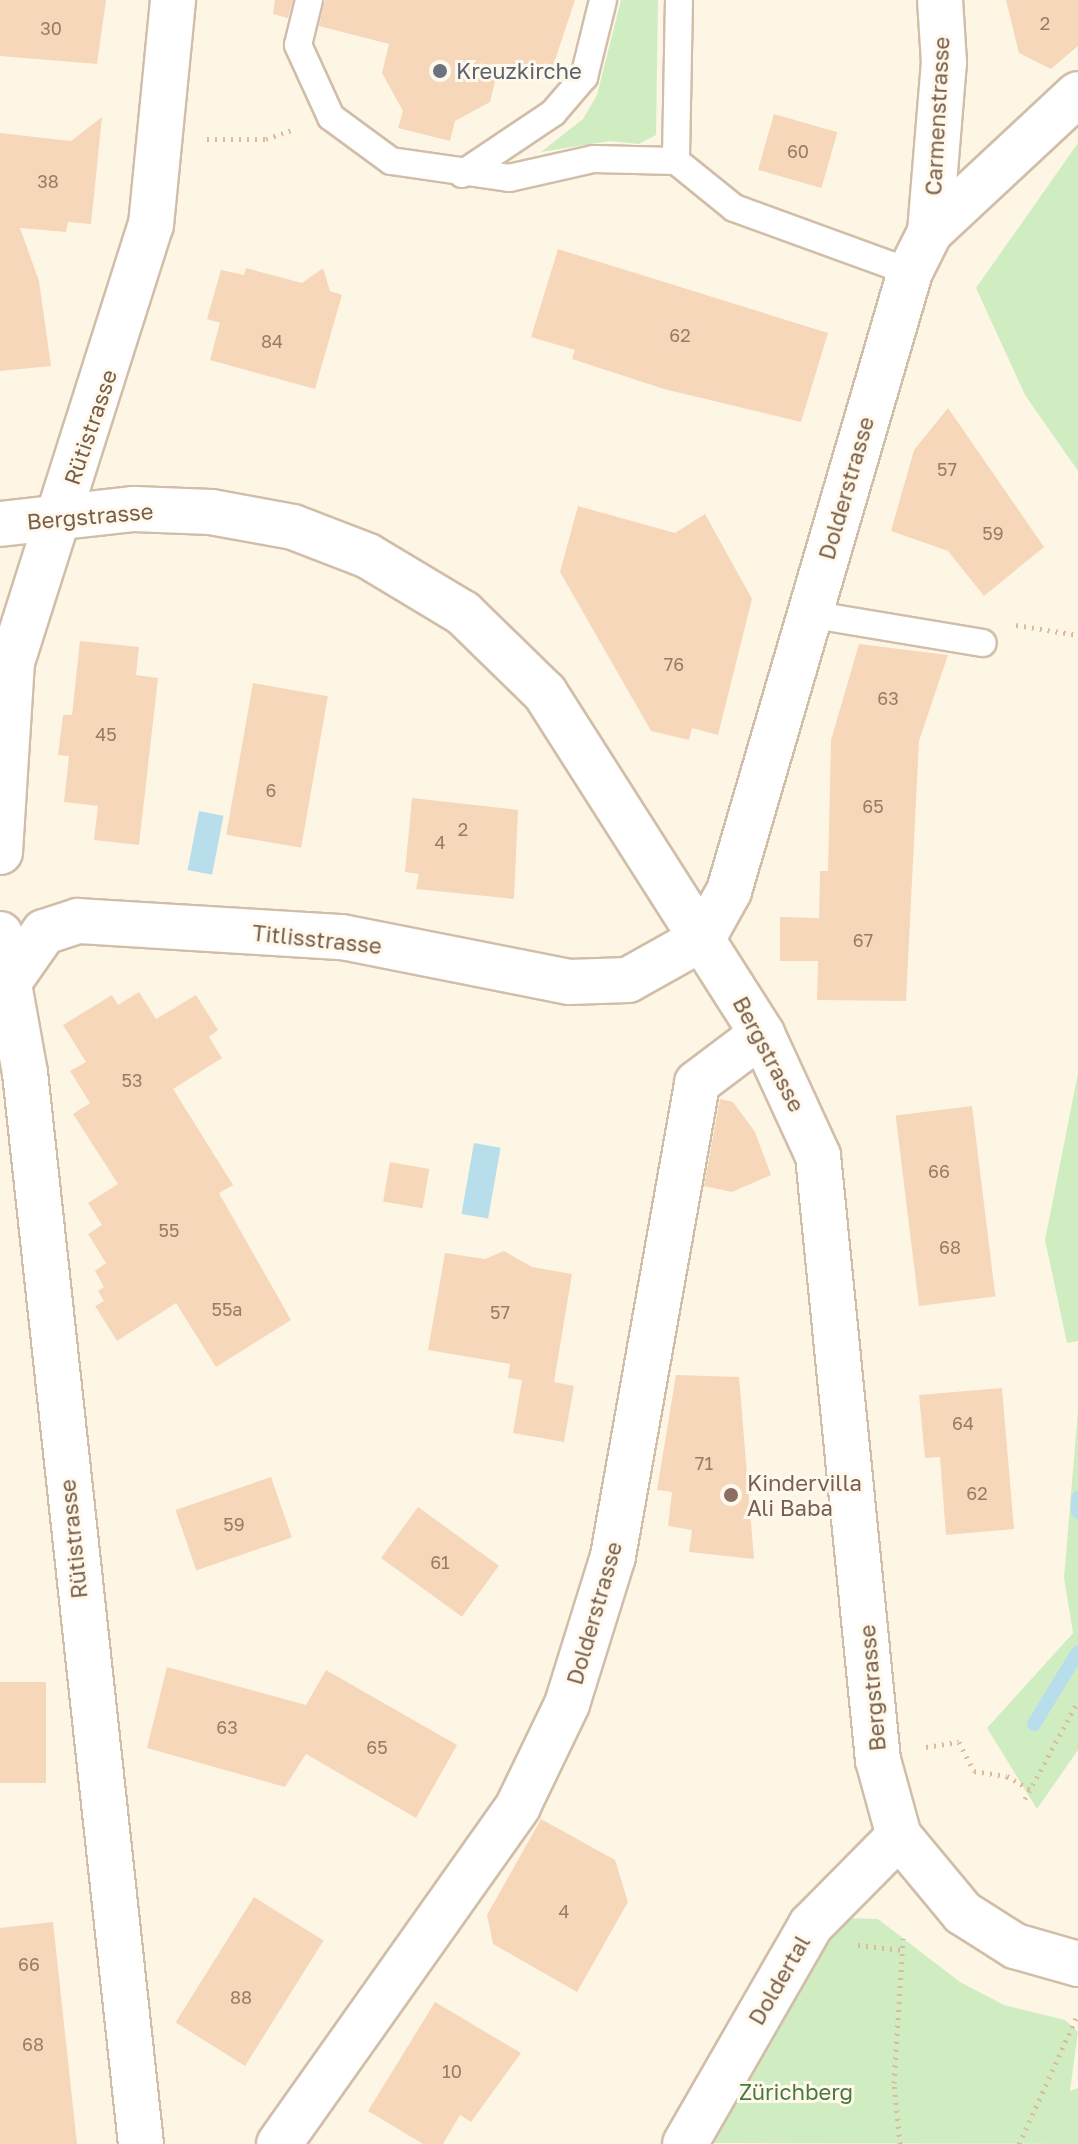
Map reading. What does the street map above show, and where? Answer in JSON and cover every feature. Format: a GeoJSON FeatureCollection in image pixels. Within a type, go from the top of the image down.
{"type":"FeatureCollection","features":[{"type":"Feature","properties":{"kind":"street","name":"Rütistrasse"},"geometry":{"type":"LineString","coordinates":[[0,852],[12,662],[57,517],[126,321],[151,225],[173,0]]}},
{"type":"Feature","properties":{"kind":"street","name":"Carmenstrasse"},"geometry":{"type":"LineString","coordinates":[[930,232],[944,63],[940,0]]}},
{"type":"Feature","properties":{"kind":"street","name":"Dolderstrasse"},"geometry":{"type":"LineString","coordinates":[[703,938],[729,891],[910,272],[930,232],[1078,94]]}},
{"type":"Feature","properties":{"kind":"street","name":"Bergstrasse"},"geometry":{"type":"LineString","coordinates":[[0,524],[57,517],[180,511],[293,527],[368,556],[463,613],[545,693],[762,1034],[818,1156],[830,1221],[878,1760],[899,1836],[963,1913],[1015,1946],[1078,1964]]}},
{"type":"Feature","properties":{"kind":"street","name":"Titlisstrasse"},"geometry":{"type":"LineString","coordinates":[[4,990],[44,932],[78,921],[342,937],[569,982],[628,980],[703,938]]}},
{"type":"Feature","properties":{"kind":"street","name":"Rütistrasse"},"geometry":{"type":"LineString","coordinates":[[0,934],[4,990],[25,1073],[141,2144]]}},
{"type":"Feature","properties":{"kind":"street","name":"Dolderstrasse"},"geometry":{"type":"LineString","coordinates":[[279,2144],[518,1806],[567,1704],[613,1556],[697,1083],[762,1034]]}},
{"type":"Feature","properties":{"kind":"street","name":"Doldertal"},"geometry":{"type":"LineString","coordinates":[[685,2144],[811,1925],[899,1836]]}},
{"type":"Feature","properties":{"kind":"lane"},"geometry":{"type":"LineString","coordinates":[[309,0],[298,45],[331,117],[391,161],[462,174],[509,178],[593,159],[676,161],[734,208],[910,272]]}},
{"type":"Feature","properties":{"kind":"lane"},"geometry":{"type":"LineString","coordinates":[[462,174],[553,113],[584,77],[603,0]]}},
{"type":"Feature","properties":{"kind":"lane"},"geometry":{"type":"LineString","coordinates":[[676,161],[679,0]]}},
{"type":"Feature","properties":{"kind":"lane"},"geometry":{"type":"LineString","coordinates":[[809,614],[983,643]]}},
{"type":"Feature","properties":{"kind":"path"},"geometry":{"type":"LineString","coordinates":[[202,138],[266,139]]}},
{"type":"Feature","properties":{"kind":"path"},"geometry":{"type":"LineString","coordinates":[[1025,1799],[1078,1701]]}},
{"type":"Feature","properties":{"kind":"path"},"geometry":{"type":"LineString","coordinates":[[919,1748],[959,1742],[974,1771],[1007,1776],[1030,1790]]}},
{"type":"Feature","properties":{"kind":"path"},"geometry":{"type":"LineString","coordinates":[[856,1933],[856,1945],[901,1950]]}},
{"type":"Feature","properties":{"kind":"path"},"geometry":{"type":"LineString","coordinates":[[900,2144],[894,2083],[903,1938]]}},
{"type":"Feature","properties":{"kind":"path"},"geometry":{"type":"LineString","coordinates":[[1019,2144],[1077,2016]]}},
{"type":"Feature","properties":{"kind":"green space"},"geometry":{"type":"Polygon","coordinates":[[[621,0],[658,0],[656,135],[639,144],[610,141],[541,152],[583,119],[597,95],[621,0]]]}},
{"type":"Feature","properties":{"kind":"green space"},"geometry":{"type":"Polygon","coordinates":[[[1078,143],[1078,471],[1025,395],[976,288],[1078,143]]]}},
{"type":"Feature","properties":{"kind":"green space"},"geometry":{"type":"Polygon","coordinates":[[[1078,1073],[1078,1341],[1067,1343],[1045,1240],[1078,1073]]]}},
{"type":"Feature","properties":{"kind":"green space"},"geometry":{"type":"Polygon","coordinates":[[[1078,1410],[1078,1750],[1037,1809],[987,1728],[1073,1633],[1064,1578],[1078,1410]]]}},
{"type":"Feature","properties":{"kind":"green space","name":"Zürichberg"},"geometry":{"type":"Polygon","coordinates":[[[844,1918],[878,1919],[960,1982],[1004,2005],[1065,2020],[1078,2032],[1070,2091],[1078,2088],[1078,2144],[708,2143],[844,1918]]]}},
{"type":"Feature","properties":{"kind":"water"},"geometry":{"type":"Polygon","coordinates":[[[199,811],[224,816],[212,875],[188,870],[199,811]]]}},
{"type":"Feature","properties":{"kind":"water"},"geometry":{"type":"Polygon","coordinates":[[[474,1143],[501,1148],[488,1219],[461,1214],[474,1143]]]}},
{"type":"Feature","properties":{"kind":"building"},"geometry":{"type":"Polygon","coordinates":[[[0,0],[106,0],[97,64],[0,56],[0,0]]]}},
{"type":"Feature","properties":{"kind":"building"},"geometry":{"type":"Polygon","coordinates":[[[275,0],[293,0],[288,18],[273,14],[275,0]]]}},
{"type":"Feature","properties":{"kind":"building","name":"Kreuzkirche"},"geometry":{"type":"Polygon","coordinates":[[[325,0],[575,0],[548,81],[498,69],[490,102],[455,121],[450,141],[398,128],[403,111],[382,73],[389,44],[319,26],[325,0]]]}},
{"type":"Feature","properties":{"kind":"building"},"geometry":{"type":"Polygon","coordinates":[[[1006,0],[1078,0],[1078,46],[1051,69],[1019,53],[1006,0]]]}},
{"type":"Feature","properties":{"kind":"building"},"geometry":{"type":"Polygon","coordinates":[[[774,114],[837,132],[821,188],[758,170],[774,114]]]}},
{"type":"Feature","properties":{"kind":"building"},"geometry":{"type":"Polygon","coordinates":[[[102,117],[91,224],[68,222],[66,232],[20,228],[39,281],[51,366],[0,371],[0,133],[71,141],[102,117]]]}},
{"type":"Feature","properties":{"kind":"building"},"geometry":{"type":"Polygon","coordinates":[[[558,249],[828,333],[801,422],[664,389],[572,359],[575,350],[531,337],[558,249]]]}},
{"type":"Feature","properties":{"kind":"building"},"geometry":{"type":"Polygon","coordinates":[[[246,268],[302,283],[323,268],[330,291],[342,295],[315,389],[210,360],[220,323],[207,319],[221,270],[244,275],[246,268]]]}},
{"type":"Feature","properties":{"kind":"building"},"geometry":{"type":"Polygon","coordinates":[[[948,408],[1044,547],[984,596],[948,551],[891,531],[914,450],[948,408]]]}},
{"type":"Feature","properties":{"kind":"building"},"geometry":{"type":"Polygon","coordinates":[[[578,506],[675,533],[705,514],[752,599],[718,735],[692,728],[689,740],[651,731],[560,572],[578,506]]]}},
{"type":"Feature","properties":{"kind":"building"},"geometry":{"type":"Polygon","coordinates":[[[80,641],[139,647],[136,675],[158,678],[139,845],[94,840],[98,806],[64,802],[69,756],[58,755],[63,715],[72,715],[80,641]]]}},
{"type":"Feature","properties":{"kind":"building"},"geometry":{"type":"Polygon","coordinates":[[[859,644],[948,655],[919,741],[906,1001],[817,1000],[818,961],[780,961],[780,917],[819,918],[820,871],[828,871],[831,740],[859,644]]]}},
{"type":"Feature","properties":{"kind":"building"},"geometry":{"type":"Polygon","coordinates":[[[253,683],[328,696],[301,848],[226,835],[253,683]]]}},
{"type":"Feature","properties":{"kind":"building"},"geometry":{"type":"Polygon","coordinates":[[[412,798],[518,810],[514,899],[416,889],[419,874],[405,872],[412,798]]]}},
{"type":"Feature","properties":{"kind":"building"},"geometry":{"type":"Polygon","coordinates":[[[139,992],[156,1019],[196,995],[218,1030],[209,1037],[222,1058],[173,1089],[233,1185],[219,1193],[291,1320],[216,1367],[176,1303],[117,1341],[95,1306],[104,1301],[98,1291],[104,1287],[95,1271],[106,1263],[88,1234],[102,1225],[88,1203],[118,1184],[73,1114],[90,1103],[70,1071],[86,1062],[63,1025],[112,995],[118,1005],[139,992]]]}},
{"type":"Feature","properties":{"kind":"building"},"geometry":{"type":"Polygon","coordinates":[[[720,1099],[733,1102],[755,1132],[771,1175],[732,1192],[704,1186],[720,1099]]]}},
{"type":"Feature","properties":{"kind":"building"},"geometry":{"type":"Polygon","coordinates":[[[972,1106],[995,1297],[919,1306],[896,1115],[972,1106]]]}},
{"type":"Feature","properties":{"kind":"building"},"geometry":{"type":"Polygon","coordinates":[[[390,1162],[429,1169],[422,1208],[383,1201],[390,1162]]]}},
{"type":"Feature","properties":{"kind":"building"},"geometry":{"type":"Polygon","coordinates":[[[504,1251],[532,1267],[572,1274],[554,1382],[574,1386],[564,1442],[513,1433],[522,1380],[508,1378],[510,1364],[428,1350],[445,1253],[485,1259],[504,1251]]]}},
{"type":"Feature","properties":{"kind":"building"},"geometry":{"type":"Polygon","coordinates":[[[676,1375],[739,1377],[754,1559],[689,1552],[692,1530],[668,1526],[672,1492],[657,1490],[676,1375]]]}},
{"type":"Feature","properties":{"kind":"building"},"geometry":{"type":"Polygon","coordinates":[[[1002,1388],[1014,1529],[946,1535],[940,1457],[925,1458],[919,1395],[1002,1388]]]}},
{"type":"Feature","properties":{"kind":"building"},"geometry":{"type":"Polygon","coordinates":[[[271,1477],[292,1538],[196,1570],[176,1510],[271,1477]]]}},
{"type":"Feature","properties":{"kind":"building"},"geometry":{"type":"Polygon","coordinates":[[[418,1507],[499,1566],[462,1617],[381,1558],[418,1507]]]}},
{"type":"Feature","properties":{"kind":"building"},"geometry":{"type":"Polygon","coordinates":[[[167,1667],[306,1705],[326,1670],[457,1745],[416,1818],[306,1754],[285,1787],[147,1748],[167,1667]]]}},
{"type":"Feature","properties":{"kind":"building"},"geometry":{"type":"Polygon","coordinates":[[[0,1682],[46,1682],[46,1783],[0,1783],[0,1682]]]}},
{"type":"Feature","properties":{"kind":"building"},"geometry":{"type":"Polygon","coordinates":[[[541,1819],[615,1860],[628,1902],[577,1992],[493,1944],[487,1915],[541,1819]]]}},
{"type":"Feature","properties":{"kind":"building"},"geometry":{"type":"Polygon","coordinates":[[[254,1897],[324,1940],[245,2066],[176,2023],[254,1897]]]}},
{"type":"Feature","properties":{"kind":"building"},"geometry":{"type":"Polygon","coordinates":[[[53,1922],[77,2144],[0,2144],[0,1928],[53,1922]]]}},
{"type":"Feature","properties":{"kind":"building"},"geometry":{"type":"Polygon","coordinates":[[[435,2002],[521,2053],[471,2122],[460,2115],[443,2144],[423,2144],[368,2111],[435,2002]]]}},
{"type":"Feature","properties":{"kind":"waterway"},"geometry":{"type":"LineString","coordinates":[[1078,1498],[1078,1512]]}},
{"type":"Feature","properties":{"kind":"waterway"},"geometry":{"type":"LineString","coordinates":[[1034,1724],[1078,1652]]}},
{"type":"Feature","properties":{"kind":"place","name":"Kreuzkirche"},"geometry":{"type":"Point","coordinates":[440,71]}},
{"type":"Feature","properties":{"kind":"place","name":"Kindervilla Ali Baba"},"geometry":{"type":"Point","coordinates":[731,1495]}}]}
